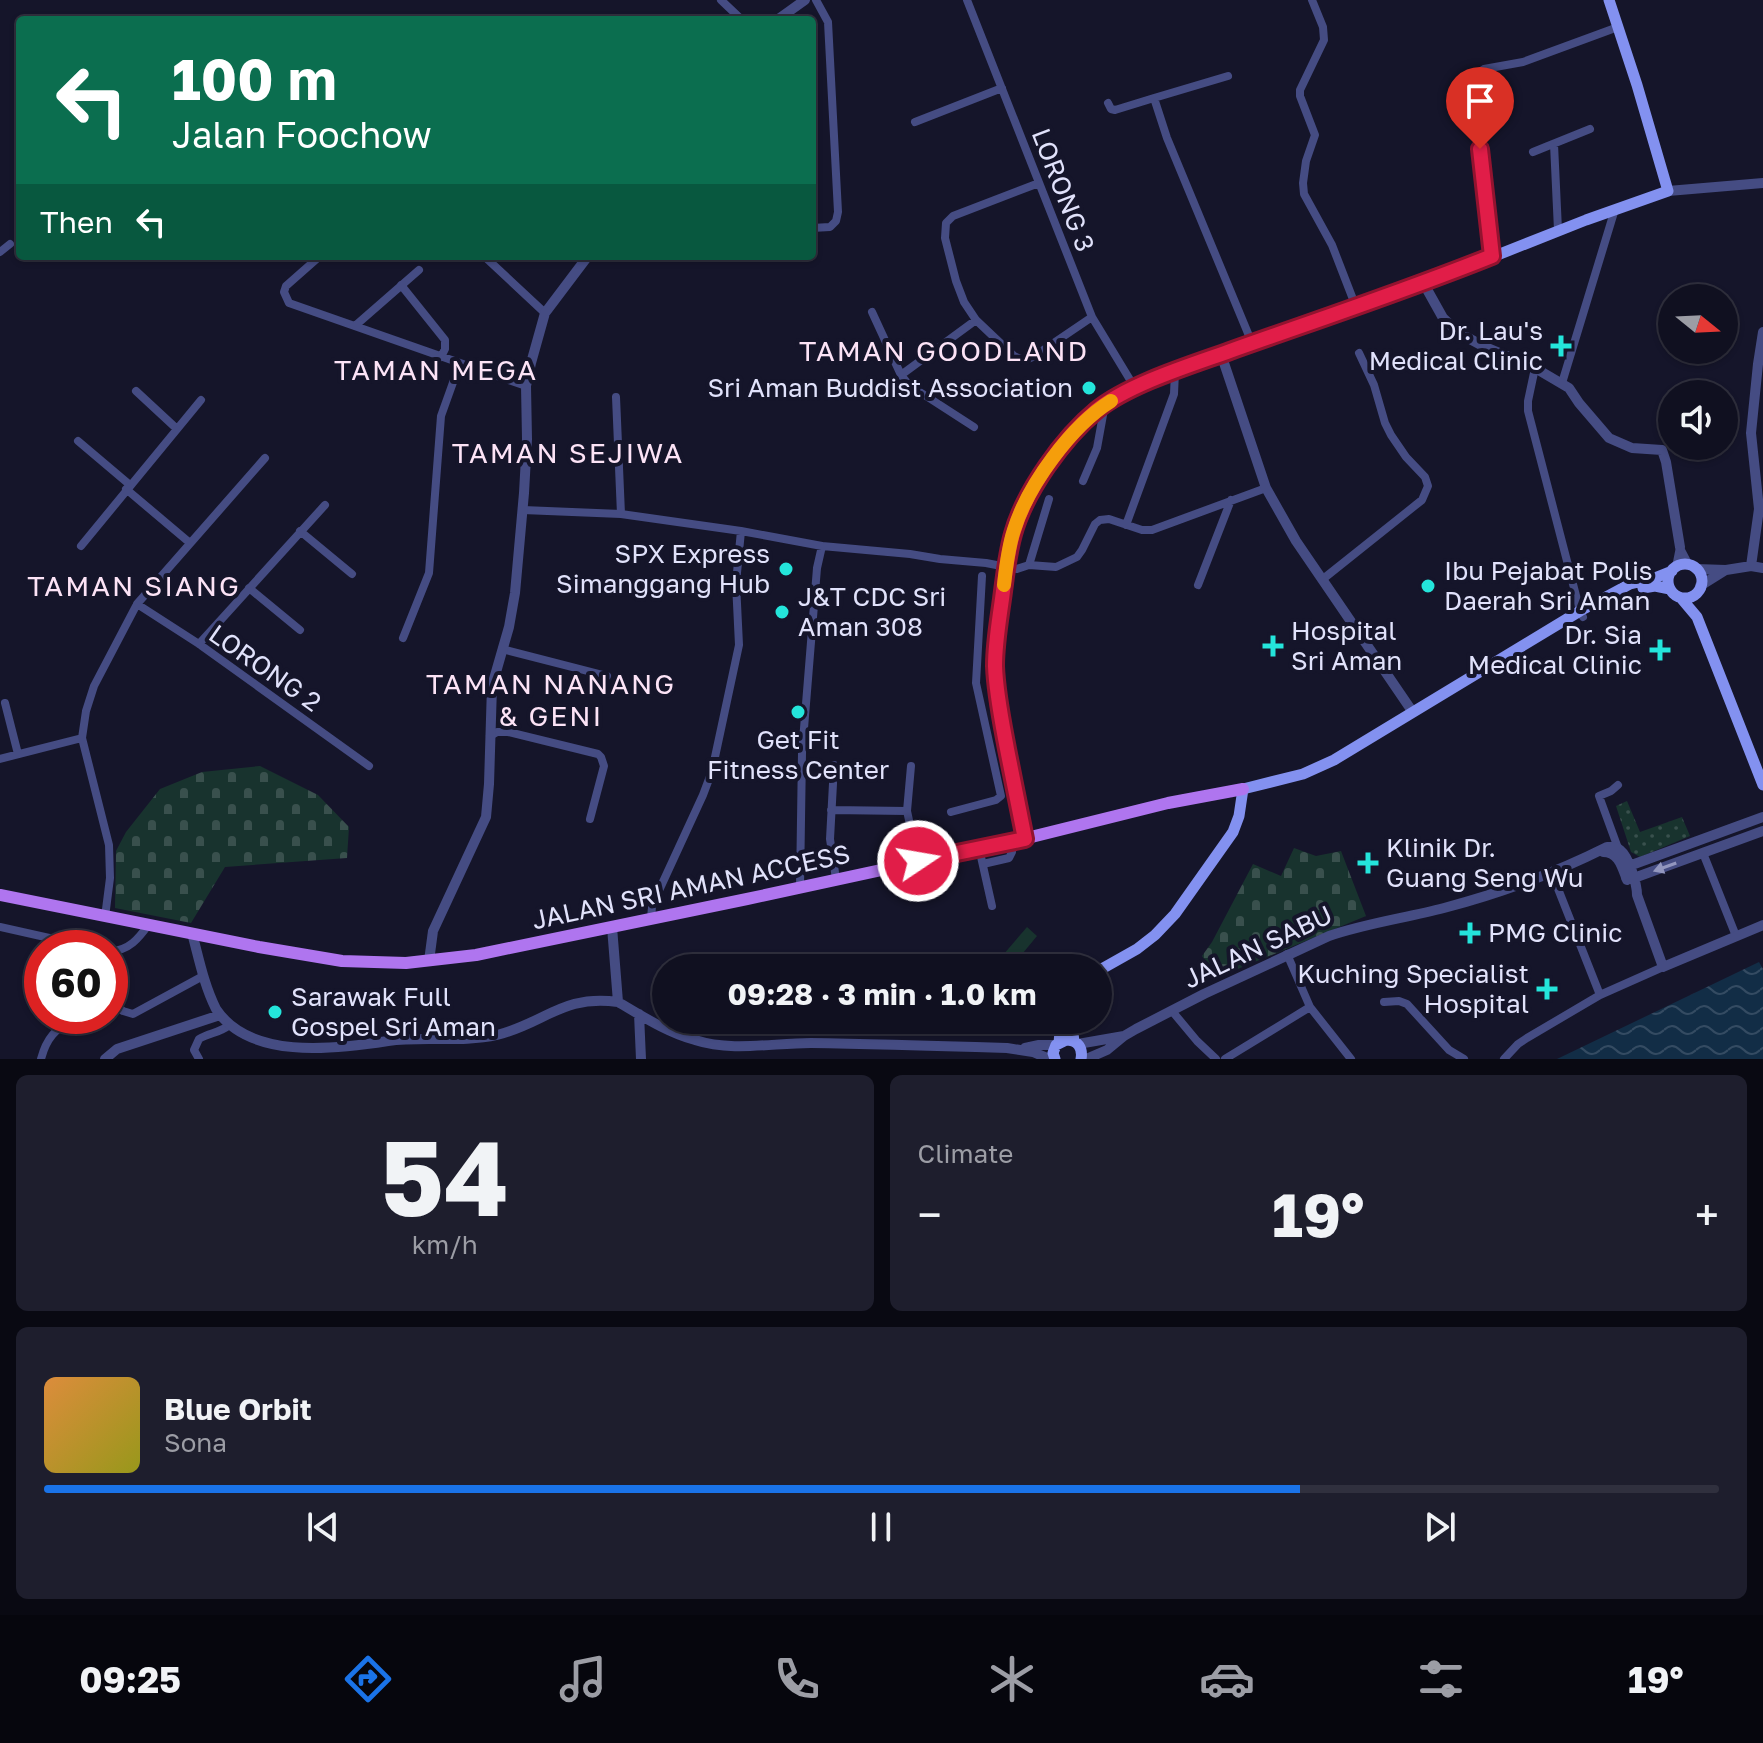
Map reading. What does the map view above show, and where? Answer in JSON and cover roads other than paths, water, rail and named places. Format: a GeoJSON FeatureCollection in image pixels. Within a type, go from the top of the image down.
{"type":"FeatureCollection","features":[{"type":"Feature","properties":{"kind":"main road"},"geometry":{"type":"LineString","coordinates":[[1025,839],[1001,716],[996,680],[996,640],[1017,567],[1013,532],[1023,507],[1062,445],[1075,429],[1105,404],[1135,388],[1176,380],[1221,354],[1424,284],[1558,230],[1668,191],[1609,0]]}},
{"type":"Feature","properties":{"kind":"main road"},"geometry":{"type":"LineString","coordinates":[[1582,614],[1630,584],[1652,579],[1684,565],[1693,567],[1701,577],[1697,617]]}},
{"type":"Feature","properties":{"kind":"main road"},"geometry":{"type":"LineString","coordinates":[[1674,569],[1668,580],[1670,589],[1697,617],[1763,785]]}},
{"type":"Feature","properties":{"kind":"main road"},"geometry":{"type":"LineString","coordinates":[[1112,963],[1155,935],[1175,914],[1233,832],[1243,789],[1316,769],[1582,614],[1634,591],[1655,586],[1670,589]]}},
{"type":"Feature","properties":{"kind":"main road"},"geometry":{"type":"LineString","coordinates":[[1681,598],[1691,597],[1699,589]]}},
{"type":"Feature","properties":{"kind":"main road","name":"JALAN SRI AMAN ACCESS"},"geometry":{"type":"LineString","coordinates":[[192,933],[304,955],[378,964],[476,955],[1025,839],[1168,803],[1243,789]]}},
{"type":"Feature","properties":{"kind":"main road"},"geometry":{"type":"LineString","coordinates":[[0,897],[192,933]]}},
{"type":"Feature","properties":{"kind":"main road"},"geometry":{"type":"LineString","coordinates":[[1052,1059],[1059,1034]]}},
{"type":"Feature","properties":{"kind":"main road"},"geometry":{"type":"LineString","coordinates":[[1074,1034],[1083,1059]]}},
{"type":"Feature","properties":{"kind":"main road"},"geometry":{"type":"LineString","coordinates":[[1057,1044],[1066,1040],[1076,1042]]}},
{"type":"Feature","properties":{"kind":"street"},"geometry":{"type":"LineString","coordinates":[[721,0],[738,16]]}},
{"type":"Feature","properties":{"kind":"street"},"geometry":{"type":"LineString","coordinates":[[783,16],[805,0]]}},
{"type":"Feature","properties":{"kind":"street"},"geometry":{"type":"LineString","coordinates":[[816,0],[828,22],[838,216],[830,227],[816,228]]}},
{"type":"Feature","properties":{"kind":"street","name":"LORONG 3"},"geometry":{"type":"LineString","coordinates":[[967,0],[1092,317],[1135,388]]}},
{"type":"Feature","properties":{"kind":"street"},"geometry":{"type":"LineString","coordinates":[[1312,0],[1323,27],[1324,40],[1300,90],[1315,135],[1306,161],[1303,189],[1332,245],[1356,307]]}},
{"type":"Feature","properties":{"kind":"street"},"geometry":{"type":"LineString","coordinates":[[1492,256],[1472,86],[1477,74],[1484,69],[1523,62],[1618,27]]}},
{"type":"Feature","properties":{"kind":"street"},"geometry":{"type":"LineString","coordinates":[[1108,103],[1115,110],[1228,76]]}},
{"type":"Feature","properties":{"kind":"street"},"geometry":{"type":"LineString","coordinates":[[915,122],[1002,88]]}},
{"type":"Feature","properties":{"kind":"street"},"geometry":{"type":"LineString","coordinates":[[1154,98],[1167,138],[1252,343]]}},
{"type":"Feature","properties":{"kind":"street"},"geometry":{"type":"LineString","coordinates":[[1533,152],[1590,129]]}},
{"type":"Feature","properties":{"kind":"street"},"geometry":{"type":"LineString","coordinates":[[1554,144],[1558,230]]}},
{"type":"Feature","properties":{"kind":"street"},"geometry":{"type":"LineString","coordinates":[[1039,183],[953,216],[946,223],[945,238],[964,302],[976,320],[1014,356],[1026,360],[1092,317]]}},
{"type":"Feature","properties":{"kind":"street"},"geometry":{"type":"LineString","coordinates":[[1668,191],[1763,183]]}},
{"type":"Feature","properties":{"kind":"street"},"geometry":{"type":"LineString","coordinates":[[1562,383],[1615,209]]}},
{"type":"Feature","properties":{"kind":"street"},"geometry":{"type":"LineString","coordinates":[[0,252],[10,244]]}},
{"type":"Feature","properties":{"kind":"street"},"geometry":{"type":"LineString","coordinates":[[315,260],[289,282],[284,292],[289,303],[526,386]]}},
{"type":"Feature","properties":{"kind":"street"},"geometry":{"type":"LineString","coordinates":[[488,260],[545,313]]}},
{"type":"Feature","properties":{"kind":"street"},"geometry":{"type":"LineString","coordinates":[[429,961],[433,931],[486,817],[492,686],[514,606],[523,510],[526,386],[545,313],[585,260]]}},
{"type":"Feature","properties":{"kind":"street"},"geometry":{"type":"LineString","coordinates":[[356,325],[419,270]]}},
{"type":"Feature","properties":{"kind":"street"},"geometry":{"type":"LineString","coordinates":[[1424,284],[1443,318],[1459,333],[1562,383],[1609,438],[1632,448],[1662,450],[1680,547],[1693,567],[1726,570],[1757,567],[1760,498],[1751,433],[1763,332]]}},
{"type":"Feature","properties":{"kind":"street"},"geometry":{"type":"LineString","coordinates":[[401,285],[445,340],[441,357]]}},
{"type":"Feature","properties":{"kind":"street"},"geometry":{"type":"LineString","coordinates":[[872,312],[901,375],[909,385],[974,427]]}},
{"type":"Feature","properties":{"kind":"street"},"geometry":{"type":"LineString","coordinates":[[901,375],[976,320]]}},
{"type":"Feature","properties":{"kind":"street"},"geometry":{"type":"LineString","coordinates":[[1323,579],[1422,500],[1428,486],[1425,477],[1391,435],[1359,353]]}},
{"type":"Feature","properties":{"kind":"street"},"geometry":{"type":"LineString","coordinates":[[1221,354],[1266,488],[1296,541],[1412,711]]}},
{"type":"Feature","properties":{"kind":"street"},"geometry":{"type":"LineString","coordinates":[[403,638],[429,573],[441,416],[460,363]]}},
{"type":"Feature","properties":{"kind":"street"},"geometry":{"type":"LineString","coordinates":[[1535,368],[1528,411],[1582,614]]}},
{"type":"Feature","properties":{"kind":"street"},"geometry":{"type":"LineString","coordinates":[[1126,525],[1176,380]]}},
{"type":"Feature","properties":{"kind":"street"},"geometry":{"type":"LineString","coordinates":[[136,391],[177,429]]}},
{"type":"Feature","properties":{"kind":"street"},"geometry":{"type":"LineString","coordinates":[[616,397],[621,514]]}},
{"type":"Feature","properties":{"kind":"street"},"geometry":{"type":"LineString","coordinates":[[81,546],[201,400]]}},
{"type":"Feature","properties":{"kind":"street"},"geometry":{"type":"LineString","coordinates":[[1083,481],[1097,448],[1105,404]]}},
{"type":"Feature","properties":{"kind":"street"},"geometry":{"type":"LineString","coordinates":[[78,441],[190,543]]}},
{"type":"Feature","properties":{"kind":"street"},"geometry":{"type":"LineString","coordinates":[[105,917],[110,878],[109,845],[82,738],[94,686],[137,604],[265,458]]}},
{"type":"Feature","properties":{"kind":"street"},"geometry":{"type":"LineString","coordinates":[[523,510],[621,514],[822,546],[1017,567],[1056,567],[1077,557],[1100,520],[1109,519],[1142,530],[1152,530],[1266,488]]}},
{"type":"Feature","properties":{"kind":"street"},"geometry":{"type":"LineString","coordinates":[[1017,567],[1049,499]]}},
{"type":"Feature","properties":{"kind":"street"},"geometry":{"type":"LineString","coordinates":[[1198,585],[1231,500]]}},
{"type":"Feature","properties":{"kind":"street"},"geometry":{"type":"LineString","coordinates":[[199,644],[325,505]]}},
{"type":"Feature","properties":{"kind":"street"},"geometry":{"type":"LineString","coordinates":[[300,531],[352,574]]}},
{"type":"Feature","properties":{"kind":"street"},"geometry":{"type":"LineString","coordinates":[[651,918],[656,897],[712,771],[739,645],[736,583],[741,531]]}},
{"type":"Feature","properties":{"kind":"street"},"geometry":{"type":"LineString","coordinates":[[800,887],[802,753],[817,568],[822,546]]}},
{"type":"Feature","properties":{"kind":"street"},"geometry":{"type":"LineString","coordinates":[[1674,569],[1680,547]]}},
{"type":"Feature","properties":{"kind":"street"},"geometry":{"type":"LineString","coordinates":[[1699,589],[1726,570]]}},
{"type":"Feature","properties":{"kind":"street"},"geometry":{"type":"LineString","coordinates":[[951,812],[1001,796],[976,683],[982,576]]}},
{"type":"Feature","properties":{"kind":"street"},"geometry":{"type":"LineString","coordinates":[[249,588],[300,630]]}},
{"type":"Feature","properties":{"kind":"street","name":"LORONG 2"},"geometry":{"type":"LineString","coordinates":[[137,604],[199,644],[369,766]]}},
{"type":"Feature","properties":{"kind":"street"},"geometry":{"type":"LineString","coordinates":[[502,649],[607,676]]}},
{"type":"Feature","properties":{"kind":"street"},"geometry":{"type":"LineString","coordinates":[[976,683],[996,680]]}},
{"type":"Feature","properties":{"kind":"street"},"geometry":{"type":"LineString","coordinates":[[5,703],[18,754]]}},
{"type":"Feature","properties":{"kind":"street"},"geometry":{"type":"LineString","coordinates":[[490,736],[508,732],[598,754],[604,766],[590,819]]}},
{"type":"Feature","properties":{"kind":"street"},"geometry":{"type":"LineString","coordinates":[[0,759],[82,738]]}},
{"type":"Feature","properties":{"kind":"street"},"geometry":{"type":"LineString","coordinates":[[834,765],[830,839],[836,879]]}},
{"type":"Feature","properties":{"kind":"street"},"geometry":{"type":"LineString","coordinates":[[911,766],[907,811],[918,861]]}},
{"type":"Feature","properties":{"kind":"street"},"geometry":{"type":"LineString","coordinates":[[1618,785],[1599,796],[1616,851],[1637,885],[1637,895],[1663,967]]}},
{"type":"Feature","properties":{"kind":"street"},"geometry":{"type":"LineString","coordinates":[[831,810],[907,811]]}},
{"type":"Feature","properties":{"kind":"street"},"geometry":{"type":"LineString","coordinates":[[1628,872],[1763,817]]}},
{"type":"Feature","properties":{"kind":"street"},"geometry":{"type":"LineString","coordinates":[[1628,872],[1703,853],[1763,831]]}},
{"type":"Feature","properties":{"kind":"street"},"geometry":{"type":"LineString","coordinates":[[983,864],[1009,858],[1011,842]]}},
{"type":"Feature","properties":{"kind":"street","name":"JALAN SABU"},"geometry":{"type":"LineString","coordinates":[[1124,1036],[1329,936],[1465,902],[1607,847],[1616,851]]}},
{"type":"Feature","properties":{"kind":"street"},"geometry":{"type":"LineString","coordinates":[[979,848],[992,906]]}},
{"type":"Feature","properties":{"kind":"street"},"geometry":{"type":"LineString","coordinates":[[1703,853],[1736,936]]}},
{"type":"Feature","properties":{"kind":"street"},"geometry":{"type":"LineString","coordinates":[[1551,871],[1600,995]]}},
{"type":"Feature","properties":{"kind":"street"},"geometry":{"type":"LineString","coordinates":[[128,946],[149,924]]}},
{"type":"Feature","properties":{"kind":"street"},"geometry":{"type":"LineString","coordinates":[[1504,1059],[1527,1038],[1600,995],[1763,925]]}},
{"type":"Feature","properties":{"kind":"street"},"geometry":{"type":"LineString","coordinates":[[0,927],[24,932]]}},
{"type":"Feature","properties":{"kind":"street"},"geometry":{"type":"LineString","coordinates":[[612,927],[618,1002]]}},
{"type":"Feature","properties":{"kind":"street"},"geometry":{"type":"LineString","coordinates":[[192,933],[203,976],[228,1026],[241,1038],[256,1045],[308,1054],[399,1040],[497,1035],[569,1004],[599,999],[618,1002],[692,1040],[710,1044],[826,1049],[1019,1049],[1057,1044]]}},
{"type":"Feature","properties":{"kind":"street"},"geometry":{"type":"LineString","coordinates":[[1287,954],[1310,1007],[1351,1059]]}},
{"type":"Feature","properties":{"kind":"street"},"geometry":{"type":"LineString","coordinates":[[128,1012],[133,1014],[203,976]]}},
{"type":"Feature","properties":{"kind":"street"},"geometry":{"type":"LineString","coordinates":[[1384,1002],[1407,1004],[1449,1050],[1464,1059]]}},
{"type":"Feature","properties":{"kind":"street"},"geometry":{"type":"LineString","coordinates":[[1225,1059],[1310,1007]]}},
{"type":"Feature","properties":{"kind":"street"},"geometry":{"type":"LineString","coordinates":[[1172,1011],[1216,1059]]}},
{"type":"Feature","properties":{"kind":"street"},"geometry":{"type":"LineString","coordinates":[[639,1014],[641,1059]]}},
{"type":"Feature","properties":{"kind":"street"},"geometry":{"type":"LineString","coordinates":[[105,1059],[117,1049],[220,1015]]}},
{"type":"Feature","properties":{"kind":"street"},"geometry":{"type":"LineString","coordinates":[[199,1059],[194,1050],[199,1039],[228,1026]]}},
{"type":"Feature","properties":{"kind":"street"},"geometry":{"type":"LineString","coordinates":[[41,1059],[46,1042],[53,1034]]}},
{"type":"Feature","properties":{"kind":"street"},"geometry":{"type":"LineString","coordinates":[[1076,1042],[1124,1036]]}},
{"type":"Feature","properties":{"kind":"street"},"geometry":{"type":"LineString","coordinates":[[1083,1059],[1107,1050],[1124,1036]]}},
{"type":"Feature","properties":{"kind":"street"},"geometry":{"type":"LineString","coordinates":[[1019,1049],[1052,1059]]}},
{"type":"Feature","properties":{"kind":"water"},"geometry":{"type":"Polygon","coordinates":[[[1759,962],[1763,969],[1763,1059],[1557,1059],[1759,962]]]}},
{"type":"Feature","properties":{"kind":"place","name":"Dr. Lau's Medical Clinic"},"geometry":{"type":"Point","coordinates":[1561,346]}},
{"type":"Feature","properties":{"kind":"place","name":"Sri Aman Buddist Association"},"geometry":{"type":"Point","coordinates":[1089,388]}},
{"type":"Feature","properties":{"kind":"place","name":"SPX Express Simanggang Hub"},"geometry":{"type":"Point","coordinates":[786,569]}},
{"type":"Feature","properties":{"kind":"place","name":"Ibu Pejabat Polis Daerah Sri Aman"},"geometry":{"type":"Point","coordinates":[1428,586]}},
{"type":"Feature","properties":{"kind":"place","name":"J&T CDC Sri Aman 308"},"geometry":{"type":"Point","coordinates":[782,612]}},
{"type":"Feature","properties":{"kind":"place","name":"Hospital Sri Aman"},"geometry":{"type":"Point","coordinates":[1273,646]}},
{"type":"Feature","properties":{"kind":"place","name":"Dr. Sia Medical Clinic"},"geometry":{"type":"Point","coordinates":[1660,650]}},
{"type":"Feature","properties":{"kind":"place","name":"Get Fit Fitness Center"},"geometry":{"type":"Point","coordinates":[798,712]}},
{"type":"Feature","properties":{"kind":"place","name":"Klinik Dr. Guang Seng Wu"},"geometry":{"type":"Point","coordinates":[1368,863]}},
{"type":"Feature","properties":{"kind":"place","name":"PMG Clinic"},"geometry":{"type":"Point","coordinates":[1470,933]}},
{"type":"Feature","properties":{"kind":"place","name":"Kuching Specialist Hospital"},"geometry":{"type":"Point","coordinates":[1547,989]}},
{"type":"Feature","properties":{"kind":"place","name":"Sarawak Full Gospel Sri Aman"},"geometry":{"type":"Point","coordinates":[275,1012]}},
{"type":"Feature","properties":{"kind":"district","name":"TAMAN GOODLAND"},"geometry":{"type":"Point","coordinates":[944,351]}},
{"type":"Feature","properties":{"kind":"district","name":"TAMAN MEGA"},"geometry":{"type":"Point","coordinates":[436,370]}},
{"type":"Feature","properties":{"kind":"district","name":"TAMAN SEJIWA"},"geometry":{"type":"Point","coordinates":[568,453]}},
{"type":"Feature","properties":{"kind":"district","name":"TAMAN SIANG"},"geometry":{"type":"Point","coordinates":[134,586]}},
{"type":"Feature","properties":{"kind":"district","name":"TAMAN NANANG & GENI"},"geometry":{"type":"Point","coordinates":[551,700]}}]}
